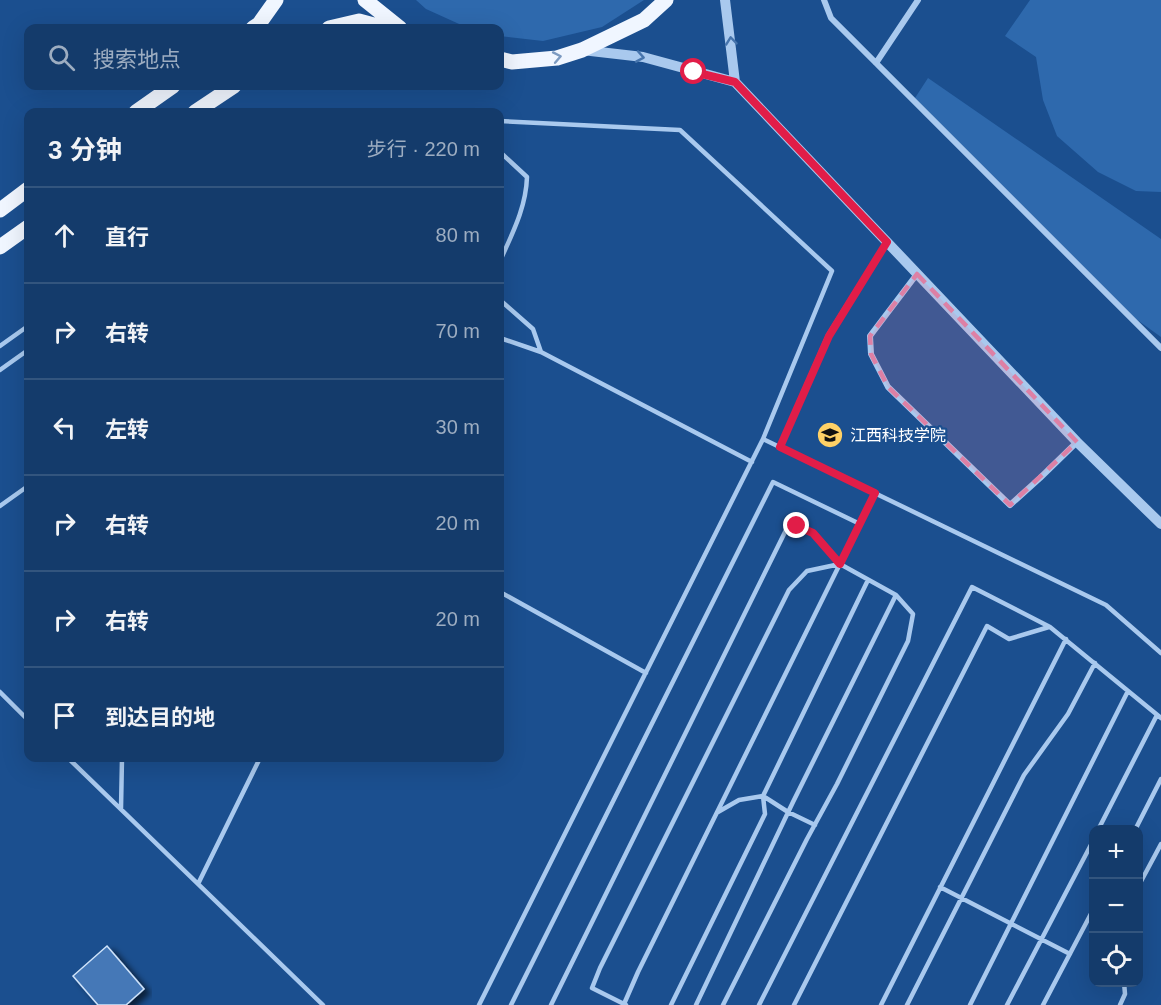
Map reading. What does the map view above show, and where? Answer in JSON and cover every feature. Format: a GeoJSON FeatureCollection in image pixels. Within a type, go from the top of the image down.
{"type":"FeatureCollection","features":[{"type":"Feature","properties":{"kind":"main road"},"geometry":{"type":"LineString","coordinates":[[259,24],[276,0]]}},
{"type":"Feature","properties":{"kind":"main road"},"geometry":{"type":"LineString","coordinates":[[365,0],[395,24]]}},
{"type":"Feature","properties":{"kind":"main road"},"geometry":{"type":"LineString","coordinates":[[504,60],[512,62],[558,58],[582,50],[644,20],[666,0]]}},
{"type":"Feature","properties":{"kind":"main road"},"geometry":{"type":"LineString","coordinates":[[346,24],[359,21],[371,24]]}},
{"type":"Feature","properties":{"kind":"main road"},"geometry":{"type":"LineString","coordinates":[[142,108],[167,90]]}},
{"type":"Feature","properties":{"kind":"main road"},"geometry":{"type":"LineString","coordinates":[[201,108],[228,90]]}},
{"type":"Feature","properties":{"kind":"main road"},"geometry":{"type":"LineString","coordinates":[[0,210],[24,192]]}},
{"type":"Feature","properties":{"kind":"main road"},"geometry":{"type":"LineString","coordinates":[[0,247],[24,230]]}},
{"type":"Feature","properties":{"kind":"street"},"geometry":{"type":"LineString","coordinates":[[725,0],[735,82]]}},
{"type":"Feature","properties":{"kind":"street"},"geometry":{"type":"LineString","coordinates":[[824,0],[831,18],[1161,348]]}},
{"type":"Feature","properties":{"kind":"street"},"geometry":{"type":"LineString","coordinates":[[876,63],[918,0]]}},
{"type":"Feature","properties":{"kind":"street"},"geometry":{"type":"LineString","coordinates":[[582,50],[644,57],[735,82],[1077,441],[1161,524]]}},
{"type":"Feature","properties":{"kind":"street"},"geometry":{"type":"LineString","coordinates":[[780,447],[829,336],[887,242]]}},
{"type":"Feature","properties":{"kind":"street"},"geometry":{"type":"LineString","coordinates":[[917,274],[870,336],[871,354],[888,387],[1010,505],[1077,441]]}},
{"type":"Feature","properties":{"kind":"lane"},"geometry":{"type":"LineString","coordinates":[[479,1005],[752,462],[832,271],[680,130],[504,121]]}},
{"type":"Feature","properties":{"kind":"lane"},"geometry":{"type":"LineString","coordinates":[[504,156],[527,177],[527,195],[504,252]]}},
{"type":"Feature","properties":{"kind":"lane"},"geometry":{"type":"LineString","coordinates":[[504,304],[533,329],[541,352]]}},
{"type":"Feature","properties":{"kind":"lane"},"geometry":{"type":"LineString","coordinates":[[0,345],[24,329]]}},
{"type":"Feature","properties":{"kind":"lane"},"geometry":{"type":"LineString","coordinates":[[504,339],[541,352],[752,462]]}},
{"type":"Feature","properties":{"kind":"lane"},"geometry":{"type":"LineString","coordinates":[[0,370],[24,353]]}},
{"type":"Feature","properties":{"kind":"lane"},"geometry":{"type":"LineString","coordinates":[[763,439],[1106,605],[1161,653]]}},
{"type":"Feature","properties":{"kind":"lane"},"geometry":{"type":"LineString","coordinates":[[511,1005],[773,482],[860,524]]}},
{"type":"Feature","properties":{"kind":"lane"},"geometry":{"type":"LineString","coordinates":[[0,506],[24,489]]}},
{"type":"Feature","properties":{"kind":"lane"},"geometry":{"type":"LineString","coordinates":[[840,564],[807,571],[789,590],[592,988],[626,1004],[638,972],[860,524],[875,493]]}},
{"type":"Feature","properties":{"kind":"lane"},"geometry":{"type":"LineString","coordinates":[[551,1005],[788,526],[797,526],[813,533],[840,564],[896,595],[913,614],[908,640],[723,1005]]}},
{"type":"Feature","properties":{"kind":"lane"},"geometry":{"type":"LineString","coordinates":[[671,1005],[765,814],[763,796],[868,580]]}},
{"type":"Feature","properties":{"kind":"lane"},"geometry":{"type":"LineString","coordinates":[[759,1005],[972,587],[1050,627],[1159,716],[1101,825]]}},
{"type":"Feature","properties":{"kind":"lane"},"geometry":{"type":"LineString","coordinates":[[504,594],[646,673]]}},
{"type":"Feature","properties":{"kind":"lane"},"geometry":{"type":"LineString","coordinates":[[696,1005],[788,812],[896,595]]}},
{"type":"Feature","properties":{"kind":"lane"},"geometry":{"type":"LineString","coordinates":[[794,1005],[987,626],[1009,639],[1050,627]]}},
{"type":"Feature","properties":{"kind":"lane"},"geometry":{"type":"LineString","coordinates":[[881,1005],[1066,639]]}},
{"type":"Feature","properties":{"kind":"lane"},"geometry":{"type":"LineString","coordinates":[[907,1005],[1024,775],[1068,714],[1095,663]]}},
{"type":"Feature","properties":{"kind":"lane"},"geometry":{"type":"LineString","coordinates":[[970,1005],[1128,691]]}},
{"type":"Feature","properties":{"kind":"lane"},"geometry":{"type":"LineString","coordinates":[[0,692],[24,716]]}},
{"type":"Feature","properties":{"kind":"lane"},"geometry":{"type":"LineString","coordinates":[[72,762],[323,1005]]}},
{"type":"Feature","properties":{"kind":"lane"},"geometry":{"type":"LineString","coordinates":[[121,809],[122,762]]}},
{"type":"Feature","properties":{"kind":"lane"},"geometry":{"type":"LineString","coordinates":[[198,884],[258,762]]}},
{"type":"Feature","properties":{"kind":"lane"},"geometry":{"type":"LineString","coordinates":[[1138,825],[1161,779]]}},
{"type":"Feature","properties":{"kind":"lane"},"geometry":{"type":"LineString","coordinates":[[717,812],[739,800],[763,796],[814,825]]}},
{"type":"Feature","properties":{"kind":"lane"},"geometry":{"type":"LineString","coordinates":[[1142,879],[1161,844]]}},
{"type":"Feature","properties":{"kind":"lane"},"geometry":{"type":"LineString","coordinates":[[1007,1005],[1089,849]]}},
{"type":"Feature","properties":{"kind":"lane"},"geometry":{"type":"LineString","coordinates":[[940,887],[1070,954]]}},
{"type":"Feature","properties":{"kind":"lane"},"geometry":{"type":"LineString","coordinates":[[1043,1005],[1089,918]]}},
{"type":"Feature","properties":{"kind":"lane"},"geometry":{"type":"LineString","coordinates":[[1120,1005],[1125,994],[1124,987]]}},
{"type":"Feature","properties":{"kind":"highlighted area"},"geometry":{"type":"Polygon","coordinates":[[[917,274],[1077,442],[1010,505],[888,387],[871,354],[870,336],[917,274]]]}},
{"type":"Feature","properties":{"kind":"shaded area"},"geometry":{"type":"Polygon","coordinates":[[[416,0],[644,0],[602,27],[543,41],[504,36],[504,24],[459,24],[426,9],[416,0]]]}},
{"type":"Feature","properties":{"kind":"shaded area"},"geometry":{"type":"Polygon","coordinates":[[[1030,0],[1161,0],[1161,192],[1136,191],[1098,172],[1057,136],[1043,100],[1036,57],[1005,36],[1030,0]]]}},
{"type":"Feature","properties":{"kind":"shaded area"},"geometry":{"type":"Polygon","coordinates":[[[928,78],[1161,239],[1161,337],[1136,319],[915,98],[928,78]]]}},
{"type":"Feature","properties":{"kind":"building"},"geometry":{"type":"Polygon","coordinates":[[[107,946],[144,989],[126,1005],[98,1005],[73,976],[107,946]]]}},
{"type":"Feature","properties":{"kind":"place","name":"江西科技学院"},"geometry":{"type":"Point","coordinates":[830,435]}},
{"type":"Feature","properties":{"kind":"route"},"geometry":{"type":"LineString","coordinates":[[694,72],[735,82],[887,242],[829,336],[780,447],[875,493],[840,564],[813,533],[797,526]]}}]}
